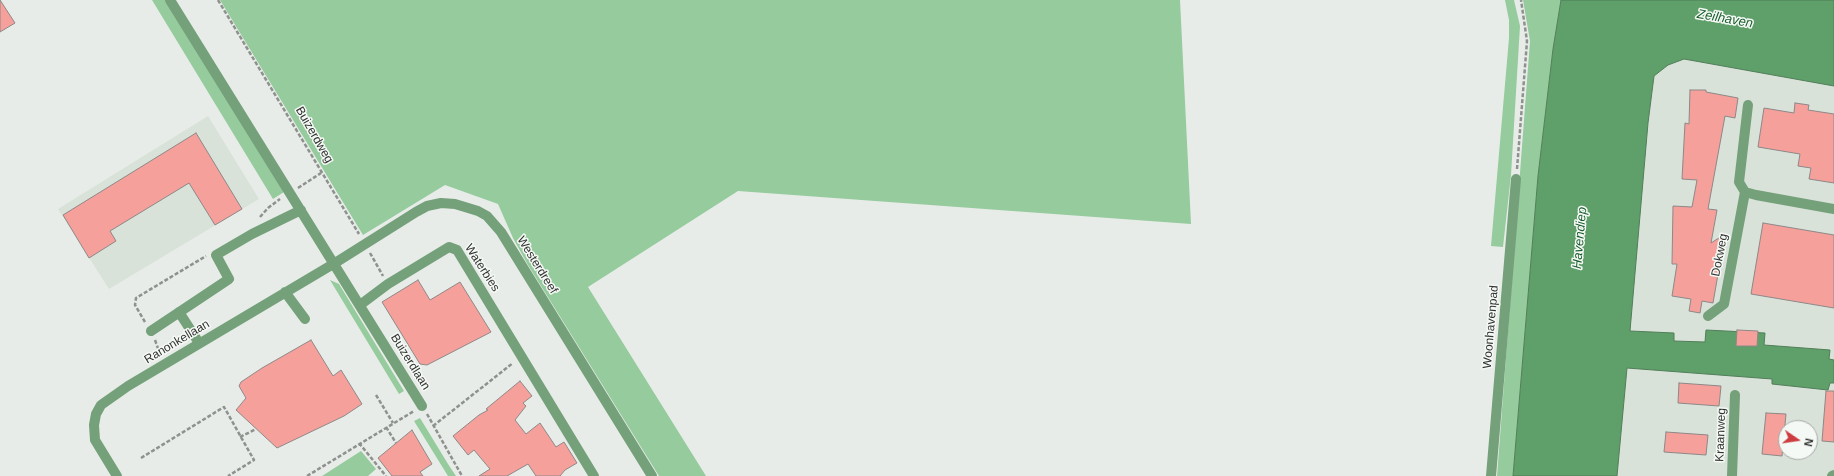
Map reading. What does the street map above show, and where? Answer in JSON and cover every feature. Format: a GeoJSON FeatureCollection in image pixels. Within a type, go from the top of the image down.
{"type":"FeatureCollection","features":[{"type":"Feature","properties":{"kind":"street"},"geometry":{"type":"LineString","coordinates":[[170,0],[335,263]]}},
{"type":"Feature","properties":{"kind":"street","name":"Dokweg"},"geometry":{"type":"LineString","coordinates":[[1708,316],[1724,304],[1745,192],[1739,182],[1748,105]]}},
{"type":"Feature","properties":{"kind":"street","name":"Woonhavenpad"},"geometry":{"type":"LineString","coordinates":[[1491,476],[1516,179]]}},
{"type":"Feature","properties":{"kind":"street"},"geometry":{"type":"LineString","coordinates":[[1745,192],[1834,209]]}},
{"type":"Feature","properties":{"kind":"street","name":"Westerdreef"},"geometry":{"type":"LineString","coordinates":[[335,263],[426,206],[441,203],[455,204],[478,210],[487,216],[501,232],[652,476]]}},
{"type":"Feature","properties":{"kind":"street"},"geometry":{"type":"LineString","coordinates":[[151,331],[229,279],[216,255],[252,234],[301,210]]}},
{"type":"Feature","properties":{"kind":"street","name":"Waterbies"},"geometry":{"type":"LineString","coordinates":[[360,305],[388,284],[450,247],[457,250],[594,476]]}},
{"type":"Feature","properties":{"kind":"street","name":"Ranonkellaan"},"geometry":{"type":"LineString","coordinates":[[117,476],[95,440],[94,425],[96,414],[101,405],[128,386],[335,263]]}},
{"type":"Feature","properties":{"kind":"street","name":"Buizerdlaan"},"geometry":{"type":"LineString","coordinates":[[335,263],[422,406]]}},
{"type":"Feature","properties":{"kind":"street"},"geometry":{"type":"LineString","coordinates":[[285,292],[305,319]]}},
{"type":"Feature","properties":{"kind":"street"},"geometry":{"type":"LineString","coordinates":[[178,312],[199,343]]}},
{"type":"Feature","properties":{"kind":"street","name":"Kraanweg"},"geometry":{"type":"LineString","coordinates":[[1732,476],[1735,395]]}},
{"type":"Feature","properties":{"kind":"path","name":"Buizerdweg"},"geometry":{"type":"LineString","coordinates":[[218,0],[388,284]]}},
{"type":"Feature","properties":{"kind":"path"},"geometry":{"type":"LineString","coordinates":[[1516,179],[1527,41],[1521,0]]}},
{"type":"Feature","properties":{"kind":"path"},"geometry":{"type":"LineString","coordinates":[[434,426],[521,357]]}},
{"type":"Feature","properties":{"kind":"path"},"geometry":{"type":"LineString","coordinates":[[376,395],[393,423]]}},
{"type":"Feature","properties":{"kind":"path"},"geometry":{"type":"LineString","coordinates":[[307,476],[422,406]]}},
{"type":"Feature","properties":{"kind":"path","name":"Buizerdlaan"},"geometry":{"type":"LineString","coordinates":[[422,406],[462,476]]}},
{"type":"Feature","properties":{"kind":"path"},"geometry":{"type":"LineString","coordinates":[[141,458],[224,408],[254,460],[228,476]]}},
{"type":"Feature","properties":{"kind":"path"},"geometry":{"type":"LineString","coordinates":[[386,427],[396,443]]}},
{"type":"Feature","properties":{"kind":"path"},"geometry":{"type":"LineString","coordinates":[[240,437],[256,429]]}},
{"type":"Feature","properties":{"kind":"path"},"geometry":{"type":"LineString","coordinates":[[359,443],[386,476]]}},
{"type":"Feature","properties":{"kind":"shaded area"},"geometry":{"type":"Polygon","coordinates":[[[152,0],[168,0],[284,192],[273,199],[152,0]]]}},
{"type":"Feature","properties":{"kind":"shaded area"},"geometry":{"type":"Polygon","coordinates":[[[220,0],[1180,0],[1191,224],[738,191],[588,287],[706,476],[659,476],[528,265],[513,238],[498,204],[445,185],[363,235],[220,0]]]}},
{"type":"Feature","properties":{"kind":"shaded area"},"geometry":{"type":"Polygon","coordinates":[[[1505,0],[1514,0],[1520,26],[1511,175],[1503,247],[1491,246],[1509,38],[1509,20],[1505,0]]]}},
{"type":"Feature","properties":{"kind":"shaded area"},"geometry":{"type":"Polygon","coordinates":[[[1523,0],[1561,0],[1553,49],[1538,176],[1513,476],[1497,476],[1530,41],[1523,0]]]}},
{"type":"Feature","properties":{"kind":"shaded area"},"geometry":{"type":"Polygon","coordinates":[[[1679,45],[1834,76],[1834,476],[1610,476],[1647,67],[1679,45]]]}},
{"type":"Feature","properties":{"kind":"shaded area"},"geometry":{"type":"Polygon","coordinates":[[[208,116],[259,199],[109,289],[58,209],[208,116]]]}},
{"type":"Feature","properties":{"kind":"shaded area"},"geometry":{"type":"Polygon","coordinates":[[[330,280],[339,284],[404,391],[399,394],[330,280]]]}},
{"type":"Feature","properties":{"kind":"shaded area"},"geometry":{"type":"Polygon","coordinates":[[[420,418],[456,476],[448,476],[414,421],[420,418]]]}},
{"type":"Feature","properties":{"kind":"shaded area"},"geometry":{"type":"Polygon","coordinates":[[[361,451],[376,469],[368,476],[322,476],[361,451]]]}},
{"type":"Feature","properties":{"kind":"water"},"geometry":{"type":"Polygon","coordinates":[[[1561,0],[1834,0],[1834,86],[1684,59],[1668,65],[1654,76],[1648,123],[1630,331],[1674,333],[1674,341],[1705,342],[1706,330],[1765,333],[1764,345],[1830,350],[1829,359],[1834,360],[1834,383],[1830,383],[1828,390],[1772,384],[1772,379],[1627,368],[1617,476],[1513,476],[1538,176],[1553,49],[1561,0]]]}},
{"type":"Feature","properties":{"kind":"building"},"geometry":{"type":"Polygon","coordinates":[[[0,0],[15,23],[0,32],[0,0]]]}},
{"type":"Feature","properties":{"kind":"building"},"geometry":{"type":"Polygon","coordinates":[[[1690,90],[1706,90],[1706,92],[1738,98],[1735,118],[1725,116],[1708,209],[1717,210],[1711,243],[1725,234],[1713,303],[1702,301],[1700,313],[1689,311],[1691,299],[1672,296],[1677,264],[1672,264],[1673,206],[1692,207],[1697,180],[1682,179],[1685,123],[1689,124],[1690,90]]]}},
{"type":"Feature","properties":{"kind":"building"},"geometry":{"type":"Polygon","coordinates":[[[1795,103],[1809,105],[1808,110],[1834,114],[1834,183],[1809,179],[1811,168],[1798,166],[1800,154],[1758,147],[1764,108],[1794,113],[1795,103]]]}},
{"type":"Feature","properties":{"kind":"building"},"geometry":{"type":"Polygon","coordinates":[[[196,133],[242,209],[215,225],[189,183],[110,231],[116,241],[89,258],[63,215],[196,133]]]}},
{"type":"Feature","properties":{"kind":"building"},"geometry":{"type":"Polygon","coordinates":[[[1763,223],[1834,235],[1834,308],[1751,294],[1763,223]]]}},
{"type":"Feature","properties":{"kind":"building"},"geometry":{"type":"Polygon","coordinates":[[[418,280],[430,300],[460,282],[491,332],[427,365],[420,364],[382,302],[418,280]]]}},
{"type":"Feature","properties":{"kind":"building"},"geometry":{"type":"Polygon","coordinates":[[[1737,330],[1758,331],[1757,346],[1736,346],[1737,330]]]}},
{"type":"Feature","properties":{"kind":"building"},"geometry":{"type":"Polygon","coordinates":[[[311,340],[333,376],[341,370],[362,404],[344,416],[277,448],[236,410],[246,398],[239,386],[241,382],[262,368],[311,340]]]}},
{"type":"Feature","properties":{"kind":"building"},"geometry":{"type":"Polygon","coordinates":[[[520,381],[532,396],[523,403],[526,406],[515,420],[526,434],[540,423],[556,447],[564,442],[577,463],[565,470],[560,476],[536,476],[528,464],[507,476],[479,476],[490,469],[474,450],[468,455],[453,436],[479,415],[488,410],[486,409],[520,381]]]}},
{"type":"Feature","properties":{"kind":"building"},"geometry":{"type":"Polygon","coordinates":[[[1679,383],[1721,386],[1719,406],[1678,403],[1679,383]]]}},
{"type":"Feature","properties":{"kind":"building"},"geometry":{"type":"Polygon","coordinates":[[[1826,391],[1834,391],[1834,442],[1822,441],[1826,391]]]}},
{"type":"Feature","properties":{"kind":"building"},"geometry":{"type":"Polygon","coordinates":[[[1766,413],[1786,414],[1785,420],[1778,420],[1778,456],[1762,454],[1766,413]]]}},
{"type":"Feature","properties":{"kind":"building"},"geometry":{"type":"Polygon","coordinates":[[[412,430],[432,464],[420,472],[423,476],[392,476],[378,458],[412,430]]]}},
{"type":"Feature","properties":{"kind":"building"},"geometry":{"type":"Polygon","coordinates":[[[1666,432],[1708,435],[1706,455],[1664,452],[1666,432]]]}},
{"type":"Feature","properties":{"kind":"water label","name":"Zeilhaven"},"geometry":{"type":"Point","coordinates":[1725,19]}},
{"type":"Feature","properties":{"kind":"water label","name":"Havendiep"},"geometry":{"type":"Point","coordinates":[1580,238]}}]}
